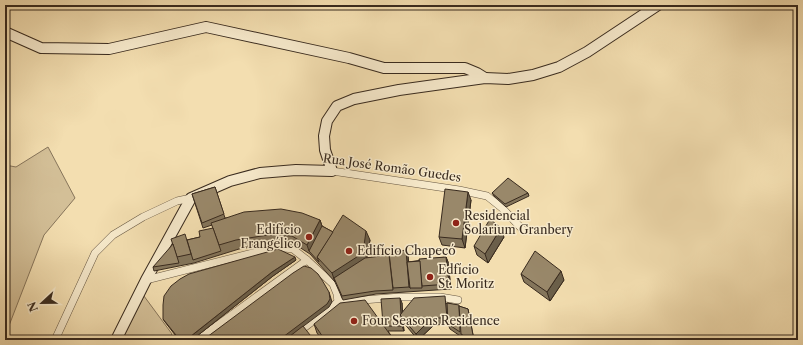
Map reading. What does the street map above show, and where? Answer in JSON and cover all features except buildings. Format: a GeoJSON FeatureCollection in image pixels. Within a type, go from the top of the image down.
{"type":"FeatureCollection","features":[{"type":"Feature","properties":{"kind":"street"},"geometry":{"type":"LineString","coordinates":[[332,171],[325,150],[324,136],[327,121],[337,106],[354,99],[373,94],[485,78],[508,79],[533,75],[559,67],[588,52],[658,5]]}},
{"type":"Feature","properties":{"kind":"street"},"geometry":{"type":"LineString","coordinates":[[5,32],[41,48],[109,49],[206,27],[349,58],[384,68],[465,68],[485,78]]}},
{"type":"Feature","properties":{"kind":"street","name":"Rua José Romão Guedes"},"geometry":{"type":"LineString","coordinates":[[55,340],[95,253],[113,235],[143,217],[177,201],[191,198],[230,181],[260,173],[296,170],[332,171],[452,189],[487,196],[502,208],[524,231]]}},
{"type":"Feature","properties":{"kind":"street"},"geometry":{"type":"LineString","coordinates":[[116,340],[146,280],[191,198]]}},
{"type":"Feature","properties":{"kind":"street"},"geometry":{"type":"LineString","coordinates":[[146,280],[276,247],[293,249],[307,260],[333,284],[338,302]]}},
{"type":"Feature","properties":{"kind":"street"},"geometry":{"type":"LineString","coordinates":[[197,340],[307,260]]}},
{"type":"Feature","properties":{"kind":"street"},"geometry":{"type":"LineString","coordinates":[[288,340],[338,302],[400,297],[440,297],[458,300]]}},
{"type":"Feature","properties":{"kind":"shaded area"},"geometry":{"type":"Polygon","coordinates":[[[48,147],[75,198],[44,235],[5,336],[5,165],[16,167],[48,147]]]}},
{"type":"Feature","properties":{"kind":"shaded area"},"geometry":{"type":"Polygon","coordinates":[[[141,292],[172,334],[168,340],[119,340],[141,292]]]}},
{"type":"Feature","properties":{"kind":"place","name":"Residencial Solarium Granbery"},"geometry":{"type":"Point","coordinates":[456,223]}},
{"type":"Feature","properties":{"kind":"place","name":"Edifício Frangélico"},"geometry":{"type":"Point","coordinates":[309,237]}},
{"type":"Feature","properties":{"kind":"place","name":"Edifício Chapecó"},"geometry":{"type":"Point","coordinates":[349,251]}},
{"type":"Feature","properties":{"kind":"place","name":"Edfício St. Moritz"},"geometry":{"type":"Point","coordinates":[430,277]}},
{"type":"Feature","properties":{"kind":"place","name":"Four Seasons Residence"},"geometry":{"type":"Point","coordinates":[354,321]}}]}
